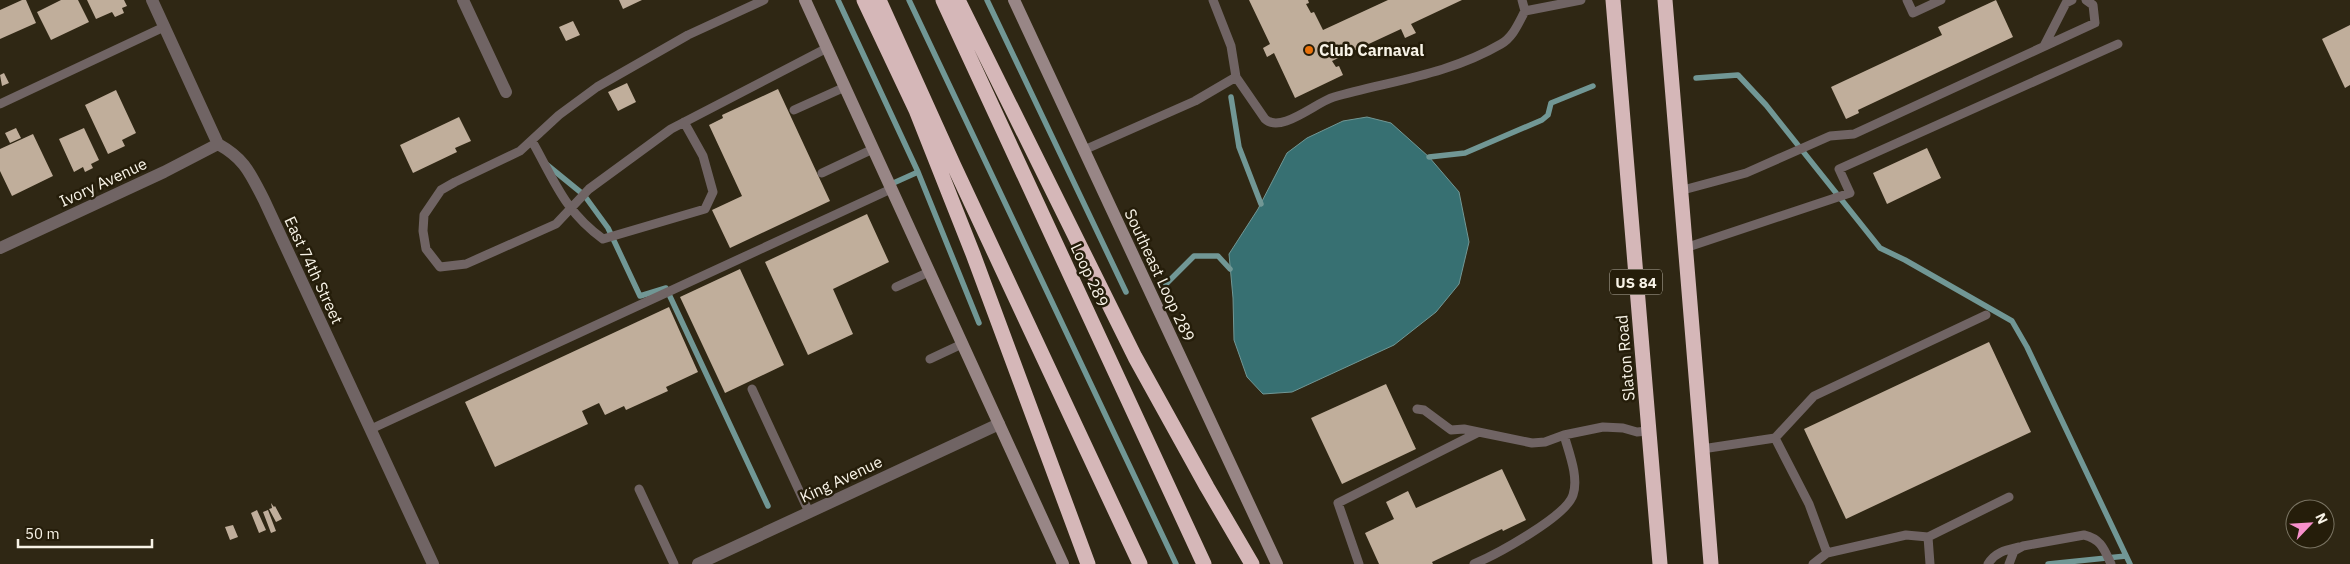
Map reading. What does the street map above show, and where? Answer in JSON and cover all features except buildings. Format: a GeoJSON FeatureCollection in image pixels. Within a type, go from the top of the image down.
{"type":"FeatureCollection","features":[{"type":"Feature","properties":{"kind":"highway"},"geometry":{"type":"LineString","coordinates":[[864,0],[920,119],[973,254],[1088,564]]}},
{"type":"Feature","properties":{"kind":"highway"},"geometry":{"type":"LineString","coordinates":[[879,0],[954,166],[1140,564]]}},
{"type":"Feature","properties":{"kind":"highway","name":"Loop 289"},"geometry":{"type":"LineString","coordinates":[[943,0],[1204,564]]}},
{"type":"Feature","properties":{"kind":"highway"},"geometry":{"type":"LineString","coordinates":[[958,0],[1135,357],[1252,564]]}},
{"type":"Feature","properties":{"kind":"highway","name":"Slaton Road"},"geometry":{"type":"LineString","coordinates":[[1613,0],[1660,564]]}},
{"type":"Feature","properties":{"kind":"highway"},"geometry":{"type":"LineString","coordinates":[[1666,0],[1683,190],[1685,248],[1711,564]]}},
{"type":"Feature","properties":{"kind":"main road"},"geometry":{"type":"LineString","coordinates":[[805,0],[1063,564]]}},
{"type":"Feature","properties":{"kind":"main road","name":"Southeast Loop 289"},"geometry":{"type":"LineString","coordinates":[[1014,0],[1277,564]]}},
{"type":"Feature","properties":{"kind":"street"},"geometry":{"type":"LineString","coordinates":[[152,0],[218,144]]}},
{"type":"Feature","properties":{"kind":"street"},"geometry":{"type":"LineString","coordinates":[[463,0],[506,92]]}},
{"type":"Feature","properties":{"kind":"street","name":"Ivory Avenue"},"geometry":{"type":"LineString","coordinates":[[0,248],[164,172],[218,144]]}},
{"type":"Feature","properties":{"kind":"street","name":"East 74th Street"},"geometry":{"type":"LineString","coordinates":[[218,144],[236,154],[248,169],[433,564]]}},
{"type":"Feature","properties":{"kind":"street","name":"King Avenue"},"geometry":{"type":"LineString","coordinates":[[698,564],[999,424]]}},
{"type":"Feature","properties":{"kind":"lane"},"geometry":{"type":"LineString","coordinates":[[764,0],[688,35],[597,88],[559,115],[520,151],[441,190],[424,214],[423,230],[426,249],[440,267],[466,264],[556,224],[589,189],[671,129],[827,48]]}},
{"type":"Feature","properties":{"kind":"lane"},"geometry":{"type":"LineString","coordinates":[[1213,0],[1231,46],[1236,77],[1265,119],[1271,123],[1281,124],[1332,97],[1416,78],[1465,61],[1501,44],[1511,37],[1525,11],[1522,0]]}},
{"type":"Feature","properties":{"kind":"lane"},"geometry":{"type":"LineString","coordinates":[[1525,11],[1581,0]]}},
{"type":"Feature","properties":{"kind":"lane"},"geometry":{"type":"LineString","coordinates":[[1907,0],[1913,13],[1940,0]]}},
{"type":"Feature","properties":{"kind":"lane"},"geometry":{"type":"LineString","coordinates":[[2044,46],[2066,3],[2072,0]]}},
{"type":"Feature","properties":{"kind":"lane"},"geometry":{"type":"LineString","coordinates":[[1683,190],[1746,173],[1830,136],[1854,134],[2095,23],[2093,5],[2086,0]]}},
{"type":"Feature","properties":{"kind":"lane"},"geometry":{"type":"LineString","coordinates":[[0,104],[164,27]]}},
{"type":"Feature","properties":{"kind":"lane"},"geometry":{"type":"LineString","coordinates":[[1685,248],[1850,193],[1839,169],[2118,44]]}},
{"type":"Feature","properties":{"kind":"lane"},"geometry":{"type":"LineString","coordinates":[[1084,150],[1195,101],[1236,77]]}},
{"type":"Feature","properties":{"kind":"lane"},"geometry":{"type":"LineString","coordinates":[[794,110],[845,87]]}},
{"type":"Feature","properties":{"kind":"lane"},"geometry":{"type":"LineString","coordinates":[[532,141],[570,210],[585,226],[603,239],[705,209],[713,192],[703,156],[684,122]]}},
{"type":"Feature","properties":{"kind":"lane"},"geometry":{"type":"LineString","coordinates":[[822,173],[873,149]]}},
{"type":"Feature","properties":{"kind":"lane"},"geometry":{"type":"LineString","coordinates":[[371,429],[891,189]]}},
{"type":"Feature","properties":{"kind":"lane"},"geometry":{"type":"LineString","coordinates":[[896,287],[929,272]]}},
{"type":"Feature","properties":{"kind":"lane"},"geometry":{"type":"LineString","coordinates":[[1702,449],[1775,438],[1814,396],[1986,315]]}},
{"type":"Feature","properties":{"kind":"lane"},"geometry":{"type":"LineString","coordinates":[[930,359],[962,344]]}},
{"type":"Feature","properties":{"kind":"lane"},"geometry":{"type":"LineString","coordinates":[[752,389],[809,512]]}},
{"type":"Feature","properties":{"kind":"lane"},"geometry":{"type":"LineString","coordinates":[[1417,409],[1424,410],[1451,430],[1458,428],[1532,443],[1545,442],[1564,435],[1609,427],[1637,432],[1648,431]]}},
{"type":"Feature","properties":{"kind":"lane"},"geometry":{"type":"LineString","coordinates":[[1359,564],[1338,503],[1477,433]]}},
{"type":"Feature","properties":{"kind":"lane"},"geometry":{"type":"LineString","coordinates":[[1474,564],[1519,541],[1540,527],[1561,510],[1573,496],[1574,473],[1564,435]]}},
{"type":"Feature","properties":{"kind":"lane"},"geometry":{"type":"LineString","coordinates":[[1775,438],[1809,504],[1828,554]]}},
{"type":"Feature","properties":{"kind":"lane"},"geometry":{"type":"LineString","coordinates":[[639,489],[674,564]]}},
{"type":"Feature","properties":{"kind":"lane"},"geometry":{"type":"LineString","coordinates":[[1813,564],[1828,554],[1906,535],[1928,537],[2009,497]]}},
{"type":"Feature","properties":{"kind":"lane"},"geometry":{"type":"LineString","coordinates":[[1988,564],[1992,557],[2004,550],[2084,535],[2093,537],[2103,545],[2111,564]]}},
{"type":"Feature","properties":{"kind":"lane"},"geometry":{"type":"LineString","coordinates":[[1928,537],[1930,564]]}},
{"type":"Feature","properties":{"kind":"lane"},"geometry":{"type":"LineString","coordinates":[[2009,564],[2014,551],[2023,546]]}},
{"type":"Feature","properties":{"kind":"water"},"geometry":{"type":"Polygon","coordinates":[[[1367,117],[1391,123],[1429,157],[1459,192],[1469,242],[1459,284],[1436,312],[1394,345],[1292,392],[1263,394],[1247,377],[1234,340],[1229,254],[1258,209],[1287,153],[1307,138],[1343,121],[1367,117]]]}},
{"type":"Feature","properties":{"kind":"waterway"},"geometry":{"type":"LineString","coordinates":[[838,0],[918,172]]}},
{"type":"Feature","properties":{"kind":"waterway"},"geometry":{"type":"LineString","coordinates":[[909,0],[1176,564]]}},
{"type":"Feature","properties":{"kind":"waterway"},"geometry":{"type":"LineString","coordinates":[[987,0],[1126,292]]}},
{"type":"Feature","properties":{"kind":"waterway"},"geometry":{"type":"LineString","coordinates":[[1696,78],[1738,75],[1766,105],[1880,248],[1905,260],[2012,321],[2027,347],[2130,564]]}},
{"type":"Feature","properties":{"kind":"waterway"},"geometry":{"type":"LineString","coordinates":[[1429,157],[1465,153],[1542,120],[1548,115],[1551,103],[1593,86]]}},
{"type":"Feature","properties":{"kind":"waterway"},"geometry":{"type":"LineString","coordinates":[[1231,97],[1239,147],[1261,204]]}},
{"type":"Feature","properties":{"kind":"waterway"},"geometry":{"type":"LineString","coordinates":[[546,164],[584,195],[608,228],[640,296],[666,288]]}},
{"type":"Feature","properties":{"kind":"waterway"},"geometry":{"type":"LineString","coordinates":[[889,185],[918,172],[979,323]]}},
{"type":"Feature","properties":{"kind":"waterway"},"geometry":{"type":"LineString","coordinates":[[1166,284],[1194,256],[1218,256],[1230,269]]}},
{"type":"Feature","properties":{"kind":"waterway"},"geometry":{"type":"LineString","coordinates":[[667,290],[768,506]]}},
{"type":"Feature","properties":{"kind":"waterway"},"geometry":{"type":"LineString","coordinates":[[2048,564],[2126,556]]}},
{"type":"Feature","properties":{"kind":"place","name":"Club Carnaval"},"geometry":{"type":"Point","coordinates":[1309,50]}}]}
